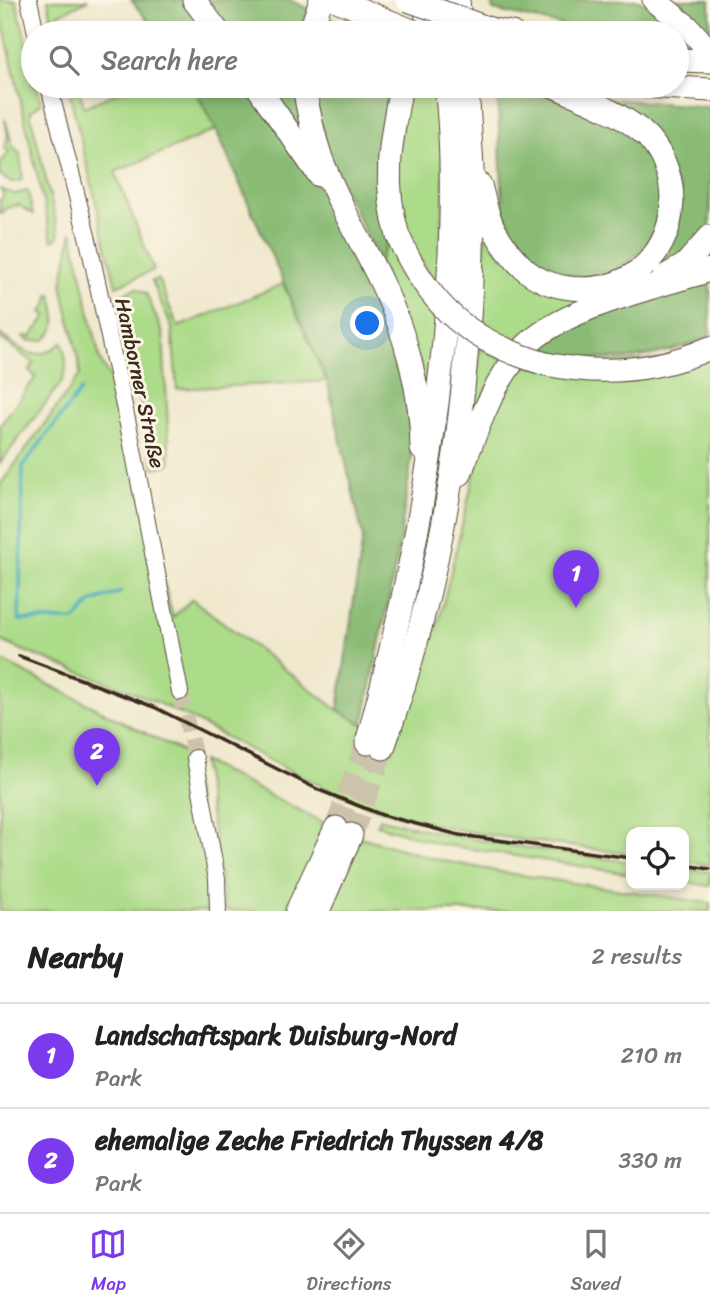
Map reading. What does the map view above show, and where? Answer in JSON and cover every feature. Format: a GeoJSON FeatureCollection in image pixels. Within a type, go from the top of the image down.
{"type":"FeatureCollection","features":[{"type":"Feature","properties":{"kind":"highway"},"geometry":{"type":"LineString","coordinates":[[194,0],[210,21]]}},
{"type":"Feature","properties":{"kind":"highway"},"geometry":{"type":"LineString","coordinates":[[314,21],[321,0]]}},
{"type":"Feature","properties":{"kind":"highway"},"geometry":{"type":"LineString","coordinates":[[337,0],[388,21]]}},
{"type":"Feature","properties":{"kind":"highway"},"geometry":{"type":"LineString","coordinates":[[407,21],[408,0],[472,21]]}},
{"type":"Feature","properties":{"kind":"highway"},"geometry":{"type":"LineString","coordinates":[[423,0],[428,21]]}},
{"type":"Feature","properties":{"kind":"highway"},"geometry":{"type":"LineString","coordinates":[[436,0],[439,21]]}},
{"type":"Feature","properties":{"kind":"highway"},"geometry":{"type":"LineString","coordinates":[[458,0],[460,21]]}},
{"type":"Feature","properties":{"kind":"highway"},"geometry":{"type":"LineString","coordinates":[[654,0],[680,21]]}},
{"type":"Feature","properties":{"kind":"highway"},"geometry":{"type":"LineString","coordinates":[[689,28],[708,53],[689,57]]}},
{"type":"Feature","properties":{"kind":"highway"},"geometry":{"type":"LineString","coordinates":[[689,89],[710,90]]}},
{"type":"Feature","properties":{"kind":"highway"},"geometry":{"type":"LineString","coordinates":[[265,98],[343,209]]}},
{"type":"Feature","properties":{"kind":"highway"},"geometry":{"type":"LineString","coordinates":[[306,98],[310,124],[322,160],[395,314],[412,374],[422,430],[432,520]]}},
{"type":"Feature","properties":{"kind":"highway"},"geometry":{"type":"LineString","coordinates":[[399,98],[390,142],[388,182],[392,215],[412,267],[430,294],[452,316],[471,331],[522,357],[570,369],[636,369],[663,365],[710,348]]}},
{"type":"Feature","properties":{"kind":"highway"},"geometry":{"type":"LineString","coordinates":[[375,745],[400,699],[423,617],[449,271],[454,98]]}},
{"type":"Feature","properties":{"kind":"highway"},"geometry":{"type":"LineString","coordinates":[[457,98],[493,229],[509,252],[529,273],[552,284],[583,290],[610,286],[635,274],[653,256],[666,234],[672,214],[671,184],[665,163],[654,146],[640,131],[581,98]]}},
{"type":"Feature","properties":{"kind":"highway"},"geometry":{"type":"LineString","coordinates":[[638,293],[685,265],[710,237]]}},
{"type":"Feature","properties":{"kind":"highway"},"geometry":{"type":"LineString","coordinates":[[432,520],[467,456],[497,386],[523,348],[538,335],[583,311],[710,270]]}},
{"type":"Feature","properties":{"kind":"highway"},"geometry":{"type":"LineString","coordinates":[[297,911],[343,832],[318,911]]}},
{"type":"Feature","properties":{"kind":"street"},"geometry":{"type":"LineString","coordinates":[[29,0],[33,21]]}},
{"type":"Feature","properties":{"kind":"street","name":"Hamborner Straße"},"geometry":{"type":"LineString","coordinates":[[52,98],[88,240],[180,692]]}},
{"type":"Feature","properties":{"kind":"street"},"geometry":{"type":"LineString","coordinates":[[195,758],[217,879],[218,911]]}},
{"type":"Feature","properties":{"kind":"green space"},"geometry":{"type":"Polygon","coordinates":[[[0,0],[16,0],[21,21],[21,98],[40,98],[41,103],[31,111],[31,117],[59,234],[57,239],[52,240],[0,10],[0,0]]]}},
{"type":"Feature","properties":{"kind":"green space"},"geometry":{"type":"Polygon","coordinates":[[[48,0],[88,0],[59,14],[61,21],[52,21],[48,0]]]}},
{"type":"Feature","properties":{"kind":"green space"},"geometry":{"type":"Polygon","coordinates":[[[131,0],[186,0],[202,21],[148,21],[131,0]]]}},
{"type":"Feature","properties":{"kind":"green space"},"geometry":{"type":"Polygon","coordinates":[[[202,0],[290,0],[308,9],[304,21],[217,21],[202,0]]]}},
{"type":"Feature","properties":{"kind":"green space"},"geometry":{"type":"Polygon","coordinates":[[[491,0],[639,0],[666,21],[543,21],[493,10],[491,0]]]}},
{"type":"Feature","properties":{"kind":"green space"},"geometry":{"type":"Polygon","coordinates":[[[671,0],[710,0],[710,35],[696,20],[671,0]]]}},
{"type":"Feature","properties":{"kind":"green space"},"geometry":{"type":"Polygon","coordinates":[[[322,15],[336,21],[320,21],[322,15]]]}},
{"type":"Feature","properties":{"kind":"green space"},"geometry":{"type":"Polygon","coordinates":[[[71,98],[81,98],[84,107],[105,98],[199,98],[216,130],[115,172],[154,270],[116,286],[71,98]]]}},
{"type":"Feature","properties":{"kind":"green space"},"geometry":{"type":"Polygon","coordinates":[[[199,98],[258,98],[323,192],[399,340],[413,448],[398,553],[363,724],[338,710],[363,537],[327,381],[199,98]]]}},
{"type":"Feature","properties":{"kind":"green space"},"geometry":{"type":"Polygon","coordinates":[[[273,98],[299,98],[310,149],[273,98]]]}},
{"type":"Feature","properties":{"kind":"green space"},"geometry":{"type":"Polygon","coordinates":[[[315,98],[393,98],[389,240],[379,261],[329,158],[315,98]]]}},
{"type":"Feature","properties":{"kind":"green space"},"geometry":{"type":"Polygon","coordinates":[[[405,98],[440,98],[444,190],[439,289],[405,236],[394,181],[405,98]]]}},
{"type":"Feature","properties":{"kind":"green space"},"geometry":{"type":"Polygon","coordinates":[[[498,98],[554,98],[605,120],[618,127],[645,150],[661,185],[657,223],[649,240],[637,255],[622,267],[597,276],[568,275],[538,263],[523,251],[512,235],[503,206],[498,98]]]}},
{"type":"Feature","properties":{"kind":"green space"},"geometry":{"type":"Polygon","coordinates":[[[611,99],[710,107],[710,226],[698,243],[659,274],[630,287],[681,190],[611,99]]]}},
{"type":"Feature","properties":{"kind":"green space"},"geometry":{"type":"Polygon","coordinates":[[[5,119],[13,146],[20,154],[23,178],[18,182],[10,182],[0,175],[0,164],[9,152],[4,148],[8,137],[5,119]]]}},
{"type":"Feature","properties":{"kind":"green space"},"geometry":{"type":"Polygon","coordinates":[[[0,189],[14,194],[28,191],[33,214],[18,205],[7,208],[2,214],[0,200],[4,195],[0,189]]]}},
{"type":"Feature","properties":{"kind":"green space"},"geometry":{"type":"Polygon","coordinates":[[[72,232],[100,360],[112,382],[173,617],[192,599],[338,710],[363,724],[392,750],[440,617],[476,467],[494,415],[520,367],[710,357],[710,865],[689,862],[689,827],[626,827],[626,853],[470,832],[407,818],[315,783],[138,694],[0,640],[0,485],[80,375],[62,285],[72,232]]]}},
{"type":"Feature","properties":{"kind":"green space"},"geometry":{"type":"Polygon","coordinates":[[[485,234],[503,257],[607,294],[516,344],[482,327],[485,234]]]}},
{"type":"Feature","properties":{"kind":"green space"},"geometry":{"type":"Polygon","coordinates":[[[389,240],[437,315],[428,405],[379,261],[389,240]]]}},
{"type":"Feature","properties":{"kind":"green space"},"geometry":{"type":"Polygon","coordinates":[[[158,279],[178,327],[283,284],[327,381],[177,389],[172,328],[152,281],[158,279]]]}},
{"type":"Feature","properties":{"kind":"green space"},"geometry":{"type":"Polygon","coordinates":[[[710,280],[710,336],[665,352],[623,358],[580,358],[533,351],[581,321],[710,280]]]}},
{"type":"Feature","properties":{"kind":"green space"},"geometry":{"type":"Polygon","coordinates":[[[136,288],[146,293],[163,334],[170,463],[154,468],[119,296],[136,288]]]}},
{"type":"Feature","properties":{"kind":"green space"},"geometry":{"type":"Polygon","coordinates":[[[49,295],[52,295],[56,314],[53,330],[44,340],[29,341],[23,337],[25,335],[30,338],[47,316],[42,312],[49,295]]]}},
{"type":"Feature","properties":{"kind":"green space"},"geometry":{"type":"Polygon","coordinates":[[[0,334],[23,350],[37,354],[45,353],[62,342],[66,363],[61,383],[0,463],[0,425],[36,377],[29,371],[34,363],[0,338],[0,334]]]}},
{"type":"Feature","properties":{"kind":"green space"},"geometry":{"type":"Polygon","coordinates":[[[480,348],[505,360],[473,414],[480,348]]]}},
{"type":"Feature","properties":{"kind":"green space"},"geometry":{"type":"Polygon","coordinates":[[[0,660],[187,754],[211,872],[213,911],[0,911],[0,660]]]}},
{"type":"Feature","properties":{"kind":"green space"},"geometry":{"type":"Polygon","coordinates":[[[202,761],[323,822],[314,854],[285,911],[225,911],[202,761]]]}},
{"type":"Feature","properties":{"kind":"green space"},"geometry":{"type":"Polygon","coordinates":[[[379,818],[473,839],[626,861],[626,873],[439,844],[377,825],[379,818]]]}},
{"type":"Feature","properties":{"kind":"green space"},"geometry":{"type":"Polygon","coordinates":[[[360,837],[435,859],[506,873],[710,903],[710,911],[331,911],[360,837]]]}},
{"type":"Feature","properties":{"kind":"green space"},"geometry":{"type":"Polygon","coordinates":[[[689,870],[710,872],[710,886],[689,883],[689,870]]]}},
{"type":"Feature","properties":{"kind":"waterway"},"geometry":{"type":"LineString","coordinates":[[81,390],[23,466],[19,620],[75,620],[92,602],[121,592]]}},
{"type":"Feature","properties":{"kind":"tunnel"},"geometry":{"type":"LineString","coordinates":[[180,692],[195,758]]}},
{"type":"Feature","properties":{"kind":"tunnel"},"geometry":{"type":"LineString","coordinates":[[336,828],[367,743]]}},
{"type":"Feature","properties":{"kind":"tunnel"},"geometry":{"type":"LineString","coordinates":[[351,835],[383,748]]}},
{"type":"Feature","properties":{"kind":"railway"},"geometry":{"type":"LineString","coordinates":[[19,656],[154,707],[319,790],[382,815],[459,835],[626,857]]}},
{"type":"Feature","properties":{"kind":"railway"},"geometry":{"type":"LineString","coordinates":[[689,866],[710,869]]}},
{"type":"Feature","properties":{"kind":"place","name":"Landschaftspark Duisburg-Nord"},"geometry":{"type":"Point","coordinates":[576,608]}},
{"type":"Feature","properties":{"kind":"place","name":"ehemalige Zeche Friedrich Thyssen 4/8"},"geometry":{"type":"Point","coordinates":[97,786]}}]}
